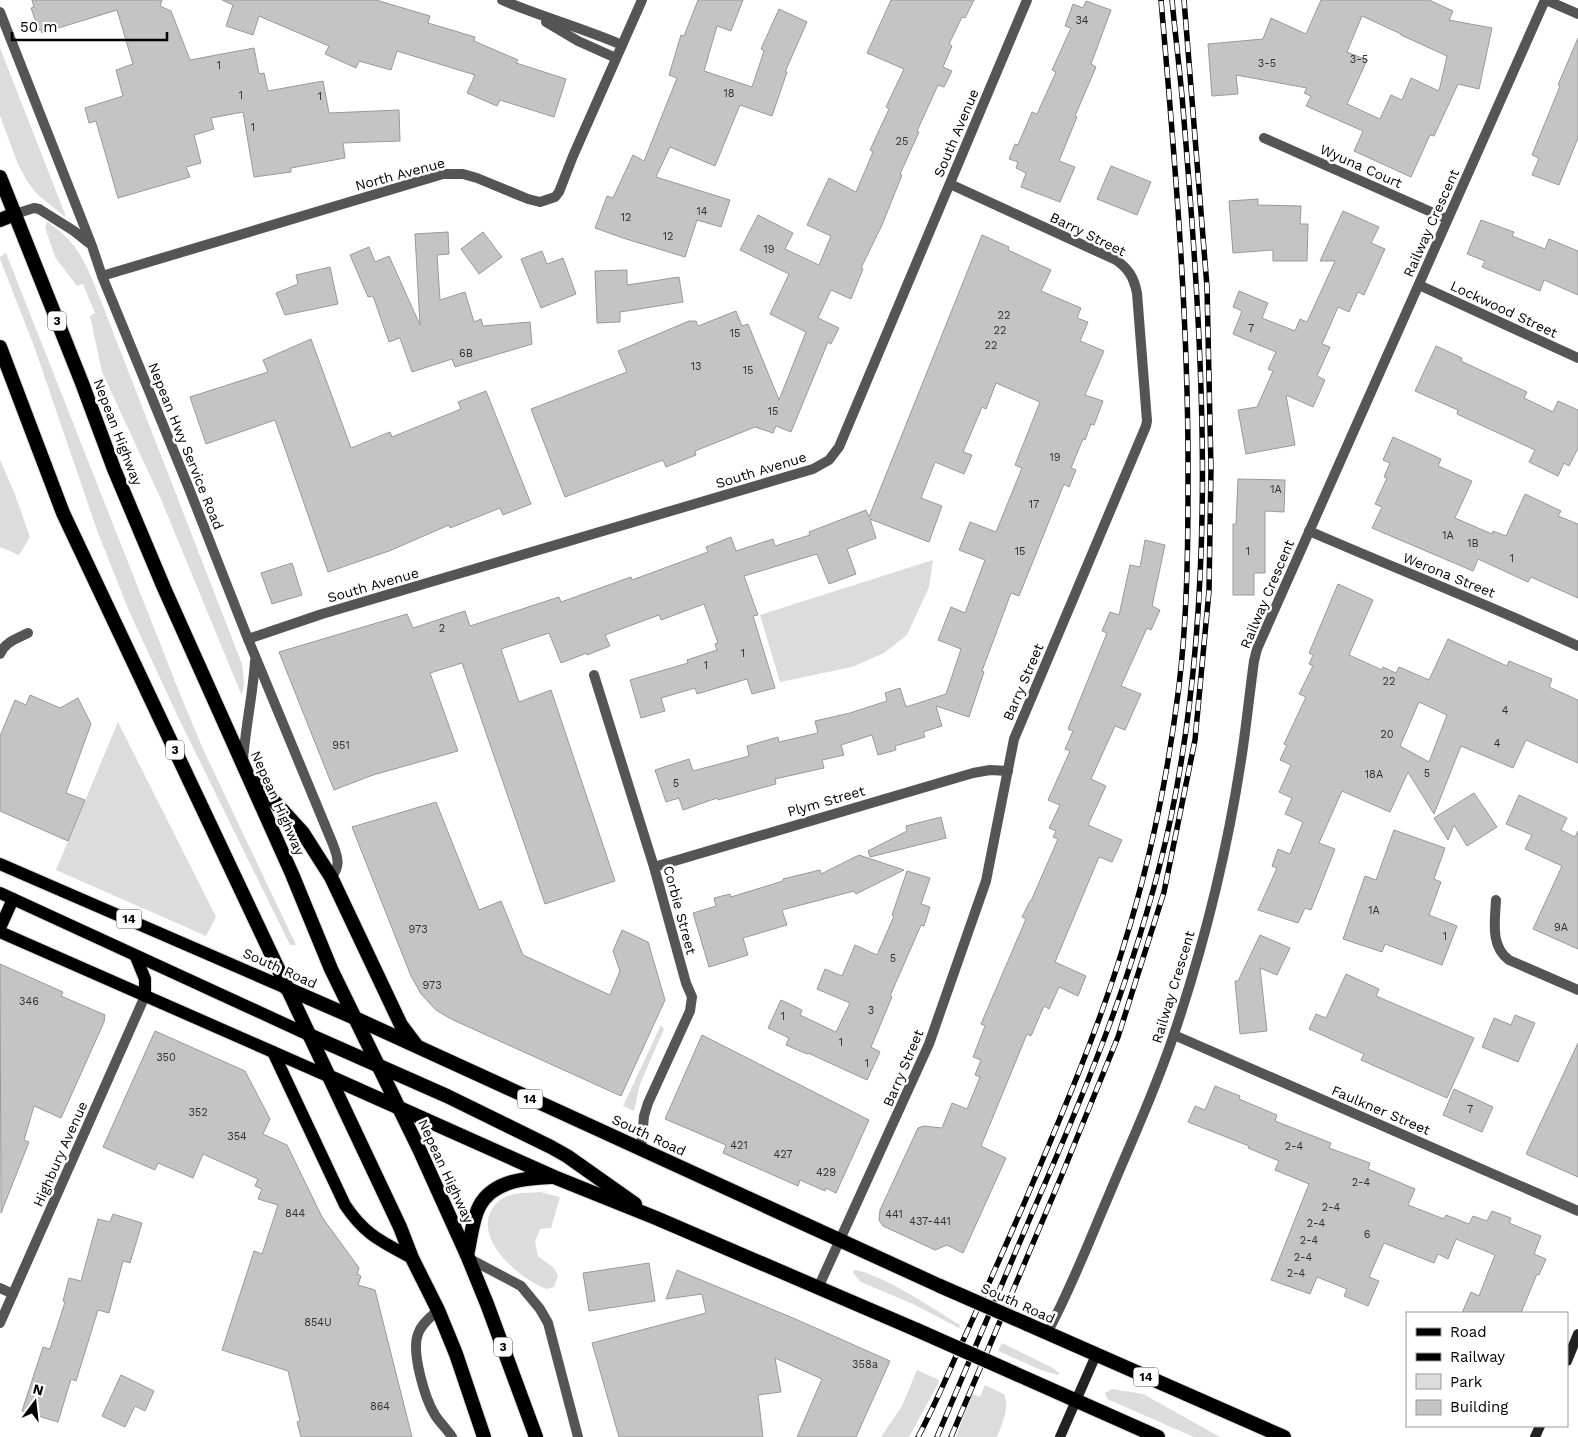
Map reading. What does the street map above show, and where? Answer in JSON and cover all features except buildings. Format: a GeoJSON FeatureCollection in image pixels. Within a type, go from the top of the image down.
{"type":"FeatureCollection","features":[{"type":"Feature","properties":{"kind":"highway","name":"Nepean Highway"},"geometry":{"type":"LineString","coordinates":[[0,178],[114,468],[164,588],[245,766],[331,969],[399,1107],[467,1256],[536,1437]]}},
{"type":"Feature","properties":{"kind":"highway"},"geometry":{"type":"LineString","coordinates":[[0,220],[15,214]]}},
{"type":"Feature","properties":{"kind":"highway","name":"3"},"geometry":{"type":"LineString","coordinates":[[0,347],[63,513],[438,1310],[456,1354],[484,1437]]}},
{"type":"Feature","properties":{"kind":"highway"},"geometry":{"type":"LineString","coordinates":[[245,766],[303,833],[331,877],[401,1026],[406,1035],[420,1048]]}},
{"type":"Feature","properties":{"kind":"highway","name":"South Road"},"geometry":{"type":"LineString","coordinates":[[286,988],[940,1286],[1284,1437]]}},
{"type":"Feature","properties":{"kind":"highway"},"geometry":{"type":"LineString","coordinates":[[309,1035],[447,1096],[551,1147],[567,1156],[656,1218]]}},
{"type":"Feature","properties":{"kind":"highway"},"geometry":{"type":"LineString","coordinates":[[330,1077],[463,1138],[917,1330],[1158,1437]]}},
{"type":"Feature","properties":{"kind":"highway"},"geometry":{"type":"LineString","coordinates":[[467,1256],[478,1211],[486,1198],[502,1186],[516,1181],[554,1177]]}},
{"type":"Feature","properties":{"kind":"main road","name":"South Road"},"geometry":{"type":"LineString","coordinates":[[0,864],[286,988]]}},
{"type":"Feature","properties":{"kind":"main road"},"geometry":{"type":"LineString","coordinates":[[0,893],[309,1035]]}},
{"type":"Feature","properties":{"kind":"main road"},"geometry":{"type":"LineString","coordinates":[[13,899],[0,930],[330,1077]]}},
{"type":"Feature","properties":{"kind":"main road"},"geometry":{"type":"LineString","coordinates":[[136,957],[145,979],[145,996]]}},
{"type":"Feature","properties":{"kind":"main road"},"geometry":{"type":"LineString","coordinates":[[273,1052],[345,1205],[356,1221],[371,1235],[412,1258]]}},
{"type":"Feature","properties":{"kind":"main road"},"geometry":{"type":"LineString","coordinates":[[1568,1359],[1578,1334]]}},
{"type":"Feature","properties":{"kind":"main road"},"geometry":{"type":"LineString","coordinates":[[1060,1437],[1096,1356]]}},
{"type":"Feature","properties":{"kind":"street"},"geometry":{"type":"LineString","coordinates":[[502,0],[530,12],[584,29],[622,45]]}},
{"type":"Feature","properties":{"kind":"street","name":"North Avenue"},"geometry":{"type":"LineString","coordinates":[[102,276],[443,174],[463,174],[477,178],[528,200],[540,202],[555,197],[559,192],[642,0]]}},
{"type":"Feature","properties":{"kind":"street","name":"South Avenue"},"geometry":{"type":"LineString","coordinates":[[248,639],[322,614],[804,472],[822,465],[835,454],[839,447],[1027,0]]}},
{"type":"Feature","properties":{"kind":"street"},"geometry":{"type":"LineString","coordinates":[[1545,0],[1578,14]]}},
{"type":"Feature","properties":{"kind":"street","name":"Railway Crescent"},"geometry":{"type":"LineString","coordinates":[[1047,1333],[1063,1303],[1136,1132],[1174,1035],[1222,860],[1243,748],[1254,661],[1258,649],[1545,0]]}},
{"type":"Feature","properties":{"kind":"street","name":"Nepean Hwy Service Road"},"geometry":{"type":"LineString","coordinates":[[0,12],[102,276],[336,854],[337,869],[331,877]]}},
{"type":"Feature","properties":{"kind":"street"},"geometry":{"type":"LineString","coordinates":[[530,12],[578,41],[616,58]]}},
{"type":"Feature","properties":{"kind":"street","name":"Wyuna Court"},"geometry":{"type":"LineString","coordinates":[[1264,138],[1447,219]]}},
{"type":"Feature","properties":{"kind":"street","name":"Barry Street"},"geometry":{"type":"LineString","coordinates":[[818,1288],[929,1044],[986,881],[1014,740],[1146,426],[1137,294],[1130,271],[1116,260],[950,184]]}},
{"type":"Feature","properties":{"kind":"street"},"geometry":{"type":"LineString","coordinates":[[15,214],[34,208],[42,210],[74,231],[92,246]]}},
{"type":"Feature","properties":{"kind":"street","name":"Lockwood Street"},"geometry":{"type":"LineString","coordinates":[[1418,285],[1578,358]]}},
{"type":"Feature","properties":{"kind":"street","name":"Werona Street"},"geometry":{"type":"LineString","coordinates":[[1310,531],[1393,568],[1483,603],[1578,646]]}},
{"type":"Feature","properties":{"kind":"street"},"geometry":{"type":"LineString","coordinates":[[0,654],[8,642],[28,633]]}},
{"type":"Feature","properties":{"kind":"street","name":"Nepean Hwy Service Road"},"geometry":{"type":"LineString","coordinates":[[245,766],[255,657]]}},
{"type":"Feature","properties":{"kind":"street","name":"Corbie Street"},"geometry":{"type":"LineString","coordinates":[[594,675],[692,997],[690,1010],[648,1103],[643,1120],[641,1149]]}},
{"type":"Feature","properties":{"kind":"street","name":"Plym Street"},"geometry":{"type":"LineString","coordinates":[[654,867],[973,773],[990,770],[1008,771]]}},
{"type":"Feature","properties":{"kind":"street"},"geometry":{"type":"LineString","coordinates":[[1496,900],[1496,937],[1502,955],[1508,960],[1578,990]]}},
{"type":"Feature","properties":{"kind":"street","name":"Highbury Avenue"},"geometry":{"type":"LineString","coordinates":[[0,1323],[145,996]]}},
{"type":"Feature","properties":{"kind":"street","name":"Faulkner Street"},"geometry":{"type":"LineString","coordinates":[[1174,1035],[1578,1211]]}},
{"type":"Feature","properties":{"kind":"street"},"geometry":{"type":"LineString","coordinates":[[467,1256],[521,1286],[540,1309],[548,1324],[578,1437]]}},
{"type":"Feature","properties":{"kind":"street"},"geometry":{"type":"LineString","coordinates":[[0,1288],[13,1294]]}},
{"type":"Feature","properties":{"kind":"street"},"geometry":{"type":"LineString","coordinates":[[438,1310],[418,1332],[416,1355],[427,1398],[436,1416],[452,1437]]}},
{"type":"Feature","properties":{"kind":"green space"},"geometry":{"type":"Polygon","coordinates":[[[0,48],[65,217],[37,194],[18,164],[0,116],[0,48]]]}},
{"type":"Feature","properties":{"kind":"green space"},"geometry":{"type":"Polygon","coordinates":[[[47,222],[75,247],[96,289],[242,664],[244,683],[242,696],[160,497],[102,372],[90,316],[95,313],[83,284],[77,286],[55,257],[45,227],[47,222]]]}},
{"type":"Feature","properties":{"kind":"green space"},"geometry":{"type":"Polygon","coordinates":[[[6,253],[182,699],[203,749],[296,945],[290,945],[178,717],[129,611],[98,533],[34,346],[0,259],[6,253]]]}},
{"type":"Feature","properties":{"kind":"green space"},"geometry":{"type":"Polygon","coordinates":[[[0,460],[30,537],[19,555],[0,547],[0,460]]]}},
{"type":"Feature","properties":{"kind":"green space"},"geometry":{"type":"Polygon","coordinates":[[[933,560],[929,587],[907,635],[884,653],[852,667],[780,682],[760,615],[933,560]]]}},
{"type":"Feature","properties":{"kind":"green space"},"geometry":{"type":"Polygon","coordinates":[[[118,722],[216,917],[206,936],[56,870],[118,722]]]}},
{"type":"Feature","properties":{"kind":"green space"},"geometry":{"type":"Polygon","coordinates":[[[661,1025],[664,1029],[640,1084],[634,1111],[623,1106],[661,1025]]]}},
{"type":"Feature","properties":{"kind":"green space"},"geometry":{"type":"Polygon","coordinates":[[[540,1192],[560,1197],[551,1228],[540,1229],[535,1242],[538,1256],[554,1268],[558,1276],[554,1287],[547,1289],[535,1284],[510,1265],[491,1240],[488,1227],[490,1213],[503,1198],[518,1194],[540,1192]]]}},
{"type":"Feature","properties":{"kind":"green space"},"geometry":{"type":"Polygon","coordinates":[[[854,1270],[878,1278],[908,1293],[960,1325],[959,1328],[913,1304],[861,1282],[853,1273],[854,1270]]]}},
{"type":"Feature","properties":{"kind":"green space"},"geometry":{"type":"Polygon","coordinates":[[[1002,1343],[1053,1368],[1059,1373],[1058,1375],[1041,1370],[998,1351],[1002,1343]]]}},
{"type":"Feature","properties":{"kind":"green space"},"geometry":{"type":"Polygon","coordinates":[[[917,1370],[939,1380],[938,1384],[909,1437],[881,1437],[902,1406],[917,1370]]]}},
{"type":"Feature","properties":{"kind":"green space"},"geometry":{"type":"Polygon","coordinates":[[[985,1385],[1004,1394],[1006,1399],[1005,1416],[997,1437],[956,1437],[972,1394],[980,1397],[985,1385]]]}},
{"type":"Feature","properties":{"kind":"green space"},"geometry":{"type":"Polygon","coordinates":[[[1112,1389],[1143,1394],[1220,1437],[1194,1437],[1107,1399],[1105,1393],[1112,1389]]]}},
{"type":"Feature","properties":{"kind":"railway"},"geometry":{"type":"LineString","coordinates":[[918,1437],[938,1397],[1023,1206],[1101,1013],[1142,884],[1157,819],[1169,753],[1182,661],[1185,611],[1188,535],[1188,423],[1184,302],[1161,0]]}},
{"type":"Feature","properties":{"kind":"railway"},"geometry":{"type":"LineString","coordinates":[[937,1437],[1074,1115],[1112,1017],[1145,918],[1159,868],[1171,817],[1186,728],[1196,638],[1201,548],[1202,458],[1196,276],[1182,96],[1172,0]]}},
{"type":"Feature","properties":{"kind":"railway"},"geometry":{"type":"LineString","coordinates":[[951,1437],[1118,1037],[1164,892],[1195,740],[1209,591],[1211,469],[1207,287],[1184,0]]}}]}
